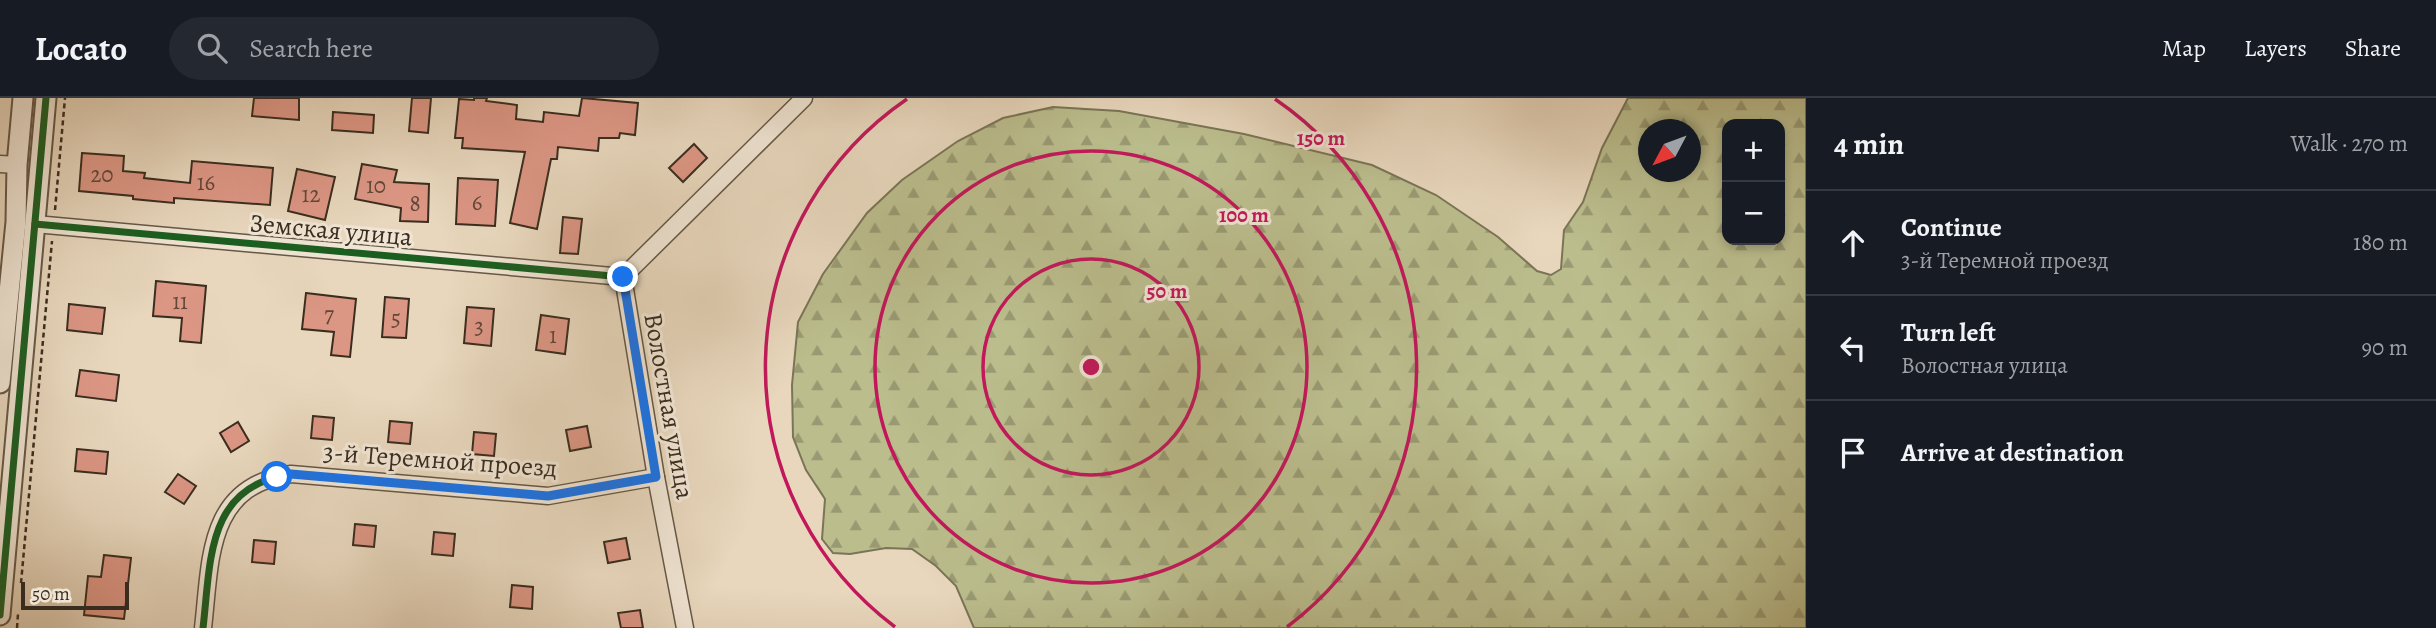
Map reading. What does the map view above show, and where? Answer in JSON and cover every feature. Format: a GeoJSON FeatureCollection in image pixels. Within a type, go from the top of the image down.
{"type":"FeatureCollection","features":[{"type":"Feature","properties":{"kind":"street"},"geometry":{"type":"LineString","coordinates":[[0,383],[16,222],[8,165],[23,98]]}},
{"type":"Feature","properties":{"kind":"street"},"geometry":{"type":"LineString","coordinates":[[9,615],[44,225],[46,98]]}},
{"type":"Feature","properties":{"kind":"street"},"geometry":{"type":"LineString","coordinates":[[623,277],[804,98]]}},
{"type":"Feature","properties":{"kind":"street","name":"Земская улица"},"geometry":{"type":"LineString","coordinates":[[44,225],[623,277]]}},
{"type":"Feature","properties":{"kind":"street","name":"Волостная улица"},"geometry":{"type":"LineString","coordinates":[[623,277],[656,477],[685,628]]}},
{"type":"Feature","properties":{"kind":"street","name":"3-й Теремной проезд"},"geometry":{"type":"LineString","coordinates":[[203,628],[215,533],[229,507],[239,496],[263,481],[291,474],[548,496],[656,477]]}},
{"type":"Feature","properties":{"kind":"path"},"geometry":{"type":"LineString","coordinates":[[21,588],[44,225],[65,98]]}},
{"type":"Feature","properties":{"kind":"path"},"geometry":{"type":"LineString","coordinates":[[9,615],[17,628]]}},
{"type":"Feature","properties":{"kind":"green space"},"geometry":{"type":"Polygon","coordinates":[[[1628,98],[1806,98],[1806,628],[974,628],[956,586],[936,566],[912,549],[886,548],[850,554],[833,553],[822,539],[825,499],[806,470],[793,437],[792,385],[798,322],[823,274],[867,213],[902,180],[958,141],[1003,118],[1053,107],[1119,111],[1244,134],[1372,165],[1436,195],[1498,237],[1537,271],[1551,275],[1561,269],[1564,230],[1583,202],[1602,148],[1628,98]]]}},
{"type":"Feature","properties":{"kind":"building"},"geometry":{"type":"Polygon","coordinates":[[[254,98],[299,98],[299,120],[252,116],[254,98]]]}},
{"type":"Feature","properties":{"kind":"building"},"geometry":{"type":"Polygon","coordinates":[[[412,98],[431,98],[428,133],[409,131],[412,98]]]}},
{"type":"Feature","properties":{"kind":"building"},"geometry":{"type":"Polygon","coordinates":[[[474,98],[517,105],[516,119],[543,122],[544,112],[579,116],[582,98],[638,103],[635,135],[620,133],[619,138],[599,138],[598,151],[558,147],[557,159],[551,159],[537,229],[510,223],[525,152],[462,148],[463,138],[455,138],[459,99],[474,98]]]}},
{"type":"Feature","properties":{"kind":"building"},"geometry":{"type":"Polygon","coordinates":[[[333,112],[374,115],[373,133],[332,130],[333,112]]]}},
{"type":"Feature","properties":{"kind":"building"},"geometry":{"type":"Polygon","coordinates":[[[694,144],[707,158],[683,182],[669,168],[694,144]]]}},
{"type":"Feature","properties":{"kind":"building"},"geometry":{"type":"Polygon","coordinates":[[[82,153],[124,156],[123,171],[145,173],[144,178],[190,183],[192,161],[273,168],[270,205],[174,198],[174,203],[79,191],[82,153]]]}},
{"type":"Feature","properties":{"kind":"building"},"geometry":{"type":"Polygon","coordinates":[[[362,164],[397,170],[394,182],[429,184],[428,222],[400,221],[401,208],[355,199],[362,164]]]}},
{"type":"Feature","properties":{"kind":"building"},"geometry":{"type":"Polygon","coordinates":[[[297,169],[335,177],[325,220],[288,211],[297,169]]]}},
{"type":"Feature","properties":{"kind":"building"},"geometry":{"type":"Polygon","coordinates":[[[458,178],[498,180],[495,226],[456,224],[458,178]]]}},
{"type":"Feature","properties":{"kind":"building"},"geometry":{"type":"Polygon","coordinates":[[[563,217],[582,219],[578,254],[560,253],[563,217]]]}},
{"type":"Feature","properties":{"kind":"building"},"geometry":{"type":"Polygon","coordinates":[[[156,281],[206,286],[201,343],[180,341],[182,318],[153,316],[156,281]]]}},
{"type":"Feature","properties":{"kind":"building"},"geometry":{"type":"Polygon","coordinates":[[[306,293],[356,299],[350,357],[331,355],[334,332],[302,329],[306,293]]]}},
{"type":"Feature","properties":{"kind":"building"},"geometry":{"type":"Polygon","coordinates":[[[385,297],[409,299],[406,338],[382,337],[385,297]]]}},
{"type":"Feature","properties":{"kind":"building"},"geometry":{"type":"Polygon","coordinates":[[[69,304],[105,308],[102,334],[67,330],[69,304]]]}},
{"type":"Feature","properties":{"kind":"building"},"geometry":{"type":"Polygon","coordinates":[[[467,307],[494,309],[491,346],[464,343],[467,307]]]}},
{"type":"Feature","properties":{"kind":"building"},"geometry":{"type":"Polygon","coordinates":[[[541,315],[569,319],[565,354],[536,350],[541,315]]]}},
{"type":"Feature","properties":{"kind":"building"},"geometry":{"type":"Polygon","coordinates":[[[80,370],[119,375],[116,401],[76,396],[80,370]]]}},
{"type":"Feature","properties":{"kind":"building"},"geometry":{"type":"Polygon","coordinates":[[[313,416],[334,418],[332,440],[311,438],[313,416]]]}},
{"type":"Feature","properties":{"kind":"building"},"geometry":{"type":"Polygon","coordinates":[[[390,421],[412,423],[410,444],[388,442],[390,421]]]}},
{"type":"Feature","properties":{"kind":"building"},"geometry":{"type":"Polygon","coordinates":[[[238,422],[249,441],[231,452],[220,433],[238,422]]]}},
{"type":"Feature","properties":{"kind":"building"},"geometry":{"type":"Polygon","coordinates":[[[587,426],[591,447],[570,451],[566,430],[587,426]]]}},
{"type":"Feature","properties":{"kind":"building"},"geometry":{"type":"Polygon","coordinates":[[[474,432],[496,434],[494,456],[472,454],[474,432]]]}},
{"type":"Feature","properties":{"kind":"building"},"geometry":{"type":"Polygon","coordinates":[[[77,449],[108,452],[106,474],[75,471],[77,449]]]}},
{"type":"Feature","properties":{"kind":"building"},"geometry":{"type":"Polygon","coordinates":[[[178,474],[196,486],[184,504],[165,492],[178,474]]]}},
{"type":"Feature","properties":{"kind":"building"},"geometry":{"type":"Polygon","coordinates":[[[355,524],[376,526],[374,547],[353,545],[355,524]]]}},
{"type":"Feature","properties":{"kind":"building"},"geometry":{"type":"Polygon","coordinates":[[[434,532],[455,534],[453,556],[432,554],[434,532]]]}},
{"type":"Feature","properties":{"kind":"building"},"geometry":{"type":"Polygon","coordinates":[[[626,538],[630,559],[608,563],[604,542],[626,538]]]}},
{"type":"Feature","properties":{"kind":"building"},"geometry":{"type":"Polygon","coordinates":[[[254,540],[276,542],[274,564],[252,562],[254,540]]]}},
{"type":"Feature","properties":{"kind":"building"},"geometry":{"type":"Polygon","coordinates":[[[104,555],[131,558],[124,619],[84,615],[88,576],[101,577],[104,555]]]}},
{"type":"Feature","properties":{"kind":"building"},"geometry":{"type":"Polygon","coordinates":[[[512,585],[533,587],[532,609],[510,607],[512,585]]]}},
{"type":"Feature","properties":{"kind":"building"},"geometry":{"type":"Polygon","coordinates":[[[640,610],[643,628],[621,628],[618,613],[640,610]]]}},
{"type":"Feature","properties":{"kind":"cycle path"},"geometry":{"type":"LineString","coordinates":[[0,615],[46,98]]}},
{"type":"Feature","properties":{"kind":"cycle path"},"geometry":{"type":"LineString","coordinates":[[35,224],[623,277]]}},
{"type":"Feature","properties":{"kind":"cycle path"},"geometry":{"type":"LineString","coordinates":[[203,628],[208,577],[218,530],[228,510],[243,494],[263,481],[291,474],[548,496],[656,477]]}},
{"type":"Feature","properties":{"kind":"route"},"geometry":{"type":"LineString","coordinates":[[277,477],[291,474],[548,496],[656,477],[623,277]]}}]}
